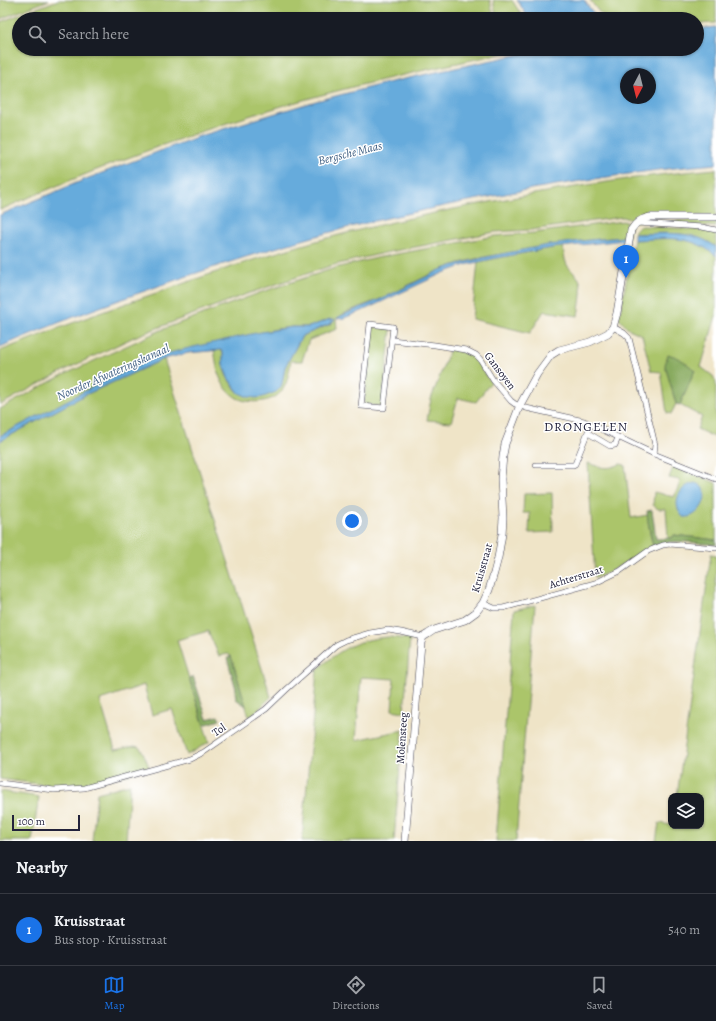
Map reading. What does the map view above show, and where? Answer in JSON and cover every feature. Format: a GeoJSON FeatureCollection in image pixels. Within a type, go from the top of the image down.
{"type":"FeatureCollection","features":[{"type":"Feature","properties":{"kind":"street"},"geometry":{"type":"LineString","coordinates":[[654,454],[655,445],[629,338],[624,333],[613,327],[631,230],[636,223],[643,218],[716,217]]}},
{"type":"Feature","properties":{"kind":"street"},"geometry":{"type":"LineString","coordinates":[[636,223],[702,227],[716,230]]}},
{"type":"Feature","properties":{"kind":"street"},"geometry":{"type":"LineString","coordinates":[[370,324],[393,327],[392,340],[384,408],[361,406],[370,324]]}},
{"type":"Feature","properties":{"kind":"street","name":"Kruisstraat"},"geometry":{"type":"LineString","coordinates":[[422,637],[434,630],[465,620],[476,612],[483,603],[489,590],[498,558],[504,518],[501,480],[505,444],[520,405],[537,374],[551,356],[559,350],[590,342],[608,333],[613,327]]}},
{"type":"Feature","properties":{"kind":"street","name":"Gansoyen"},"geometry":{"type":"LineString","coordinates":[[392,340],[466,350],[480,359],[493,380],[511,401],[526,408],[584,421],[654,454],[716,479]]}},
{"type":"Feature","properties":{"kind":"street"},"geometry":{"type":"LineString","coordinates":[[536,465],[575,464],[591,424]]}},
{"type":"Feature","properties":{"kind":"street"},"geometry":{"type":"LineString","coordinates":[[588,433],[610,446],[615,445],[618,438]]}},
{"type":"Feature","properties":{"kind":"street","name":"Achterstraat"},"geometry":{"type":"LineString","coordinates":[[483,603],[494,608],[503,608],[595,583],[620,571],[648,551],[663,544],[716,548]]}},
{"type":"Feature","properties":{"kind":"street","name":"Tol"},"geometry":{"type":"LineString","coordinates":[[0,783],[54,790],[84,788],[190,759],[204,752],[266,709],[336,645],[346,640],[370,633],[388,630],[422,637]]}},
{"type":"Feature","properties":{"kind":"street","name":"Molensteeg"},"geometry":{"type":"LineString","coordinates":[[405,841],[422,637]]}},
{"type":"Feature","properties":{"kind":"green space"},"geometry":{"type":"Polygon","coordinates":[[[0,0],[49,0],[18,12],[12,12],[12,14],[0,19],[0,0]]]}},
{"type":"Feature","properties":{"kind":"green space"},"geometry":{"type":"Polygon","coordinates":[[[58,0],[490,0],[493,12],[26,12],[58,0]]]}},
{"type":"Feature","properties":{"kind":"green space"},"geometry":{"type":"Polygon","coordinates":[[[493,0],[512,0],[520,12],[496,12],[493,0]]]}},
{"type":"Feature","properties":{"kind":"green space"},"geometry":{"type":"Polygon","coordinates":[[[590,0],[716,0],[716,23],[704,24],[704,12],[599,12],[590,0]]]}},
{"type":"Feature","properties":{"kind":"green space"},"geometry":{"type":"Polygon","coordinates":[[[12,17],[12,56],[491,56],[353,87],[252,115],[124,159],[0,210],[0,22],[12,17]]]}},
{"type":"Feature","properties":{"kind":"green space"},"geometry":{"type":"Polygon","coordinates":[[[716,169],[716,216],[667,216],[634,222],[622,217],[531,230],[495,232],[384,253],[330,266],[247,294],[134,337],[67,369],[0,405],[0,351],[104,311],[244,263],[301,245],[404,219],[546,192],[673,173],[716,169]]]}},
{"type":"Feature","properties":{"kind":"green space"},"geometry":{"type":"Polygon","coordinates":[[[716,219],[716,227],[647,222],[716,219]]]}},
{"type":"Feature","properties":{"kind":"green space"},"geometry":{"type":"Polygon","coordinates":[[[623,221],[631,224],[628,238],[625,239],[625,237],[574,242],[471,260],[436,272],[385,297],[346,313],[336,319],[337,329],[309,340],[302,361],[291,361],[288,378],[283,390],[271,399],[253,402],[242,400],[232,394],[222,383],[219,376],[214,350],[221,350],[225,373],[231,384],[239,393],[283,379],[285,367],[302,336],[331,324],[330,319],[309,327],[277,329],[225,340],[143,363],[83,392],[0,436],[0,409],[59,377],[161,330],[259,293],[335,268],[381,257],[495,236],[534,233],[623,221]]]}},
{"type":"Feature","properties":{"kind":"green space"},"geometry":{"type":"Polygon","coordinates":[[[643,226],[716,232],[716,247],[707,241],[687,235],[666,233],[634,234],[637,228],[643,226]]]}},
{"type":"Feature","properties":{"kind":"green space"},"geometry":{"type":"Polygon","coordinates":[[[665,238],[680,239],[698,244],[716,256],[716,316],[701,367],[713,376],[716,382],[716,431],[714,437],[697,429],[702,417],[680,405],[695,370],[665,365],[676,404],[671,414],[667,413],[661,372],[651,371],[642,335],[627,328],[619,318],[634,240],[665,238]]]}},
{"type":"Feature","properties":{"kind":"green space"},"geometry":{"type":"Polygon","coordinates":[[[563,246],[567,265],[578,277],[581,287],[578,316],[544,311],[530,333],[472,319],[478,262],[563,246]]]}},
{"type":"Feature","properties":{"kind":"green space"},"geometry":{"type":"Polygon","coordinates":[[[375,327],[391,330],[381,406],[366,405],[364,402],[372,329],[375,327]]]}},
{"type":"Feature","properties":{"kind":"green space"},"geometry":{"type":"Polygon","coordinates":[[[450,349],[460,351],[472,357],[491,382],[476,402],[458,398],[451,422],[427,420],[431,399],[450,349]]]}},
{"type":"Feature","properties":{"kind":"green space"},"geometry":{"type":"Polygon","coordinates":[[[668,354],[679,358],[695,370],[680,405],[676,404],[665,365],[668,354]]]}},
{"type":"Feature","properties":{"kind":"green space"},"geometry":{"type":"Polygon","coordinates":[[[164,359],[271,697],[249,717],[231,656],[228,654],[219,656],[208,631],[177,640],[209,742],[187,755],[172,709],[152,715],[144,685],[100,700],[115,750],[135,746],[138,747],[141,749],[149,767],[119,777],[83,785],[61,787],[0,779],[0,441],[85,395],[164,359]]]}},
{"type":"Feature","properties":{"kind":"green space"},"geometry":{"type":"Polygon","coordinates":[[[588,463],[604,468],[620,464],[625,465],[631,518],[648,515],[653,546],[610,572],[595,578],[588,463]]]}},
{"type":"Feature","properties":{"kind":"green space"},"geometry":{"type":"Polygon","coordinates":[[[674,465],[716,483],[716,540],[674,535],[672,538],[668,538],[666,509],[658,509],[653,505],[654,492],[674,497],[680,480],[669,478],[674,465]]]}},
{"type":"Feature","properties":{"kind":"green space"},"geometry":{"type":"Polygon","coordinates":[[[552,493],[553,532],[529,533],[530,513],[523,513],[524,494],[552,493]]]}},
{"type":"Feature","properties":{"kind":"green space"},"geometry":{"type":"Polygon","coordinates":[[[652,510],[656,539],[672,538],[674,535],[716,540],[716,545],[692,542],[668,542],[653,546],[647,511],[652,510]]]}},
{"type":"Feature","properties":{"kind":"green space"},"geometry":{"type":"Polygon","coordinates":[[[711,554],[716,555],[716,841],[656,841],[659,823],[668,824],[668,829],[704,829],[704,793],[677,793],[711,554]]]}},
{"type":"Feature","properties":{"kind":"green space"},"geometry":{"type":"Polygon","coordinates":[[[535,605],[516,841],[496,841],[514,610],[535,605]]]}},
{"type":"Feature","properties":{"kind":"green space"},"geometry":{"type":"Polygon","coordinates":[[[389,637],[410,639],[404,712],[392,710],[394,679],[361,677],[356,740],[403,730],[394,841],[302,841],[317,670],[334,656],[350,646],[368,640],[389,637]]]}},
{"type":"Feature","properties":{"kind":"green space"},"geometry":{"type":"Polygon","coordinates":[[[231,656],[246,706],[236,699],[236,689],[227,658],[231,656]]]}},
{"type":"Feature","properties":{"kind":"green space"},"geometry":{"type":"Polygon","coordinates":[[[193,676],[207,719],[218,716],[220,720],[204,725],[189,678],[193,676]]]}},
{"type":"Feature","properties":{"kind":"green space"},"geometry":{"type":"Polygon","coordinates":[[[130,784],[126,841],[92,841],[97,793],[130,784]]]}},
{"type":"Feature","properties":{"kind":"green space"},"geometry":{"type":"Polygon","coordinates":[[[0,791],[39,797],[32,841],[0,841],[0,791]]]}},
{"type":"Feature","properties":{"kind":"water"},"geometry":{"type":"Polygon","coordinates":[[[517,0],[584,0],[593,12],[525,12],[517,0]]]}},
{"type":"Feature","properties":{"kind":"water","name":"Bergsche Maas"},"geometry":{"type":"Polygon","coordinates":[[[716,27],[716,164],[647,171],[531,189],[412,212],[365,223],[270,249],[223,264],[76,316],[0,347],[0,215],[86,179],[197,137],[316,101],[395,81],[511,56],[704,56],[704,28],[716,27]]]}},
{"type":"Feature","properties":{"kind":"water"},"geometry":{"type":"Polygon","coordinates":[[[666,233],[697,237],[716,247],[716,256],[697,244],[687,241],[677,239],[634,240],[634,234],[666,233]]]}},
{"type":"Feature","properties":{"kind":"water"},"geometry":{"type":"Polygon","coordinates":[[[625,237],[625,240],[552,248],[465,265],[443,273],[362,311],[337,319],[440,270],[455,265],[491,256],[548,245],[625,237]]]}},
{"type":"Feature","properties":{"kind":"water"},"geometry":{"type":"Polygon","coordinates":[[[330,319],[335,320],[332,323],[302,336],[285,367],[280,388],[276,392],[263,397],[248,397],[239,393],[228,378],[223,365],[223,352],[221,350],[188,353],[164,359],[85,395],[0,441],[0,436],[83,392],[143,363],[166,354],[256,333],[292,327],[309,327],[330,319]]]}},
{"type":"Feature","properties":{"kind":"water"},"geometry":{"type":"Polygon","coordinates":[[[695,483],[701,486],[704,491],[705,497],[703,503],[695,514],[689,517],[683,517],[677,507],[678,497],[684,488],[695,483]]]}},
{"type":"Feature","properties":{"kind":"place","name":"Kruisstraat"},"geometry":{"type":"Point","coordinates":[626,278]}},
{"type":"Feature","properties":{"kind":"district","name":"DRONGELEN"},"geometry":{"type":"Point","coordinates":[586,426]}},
{"type":"Feature","properties":{"kind":"water label","name":"Noorder Afwateringskanaal"},"geometry":{"type":"Point","coordinates":[113,372]}}]}
